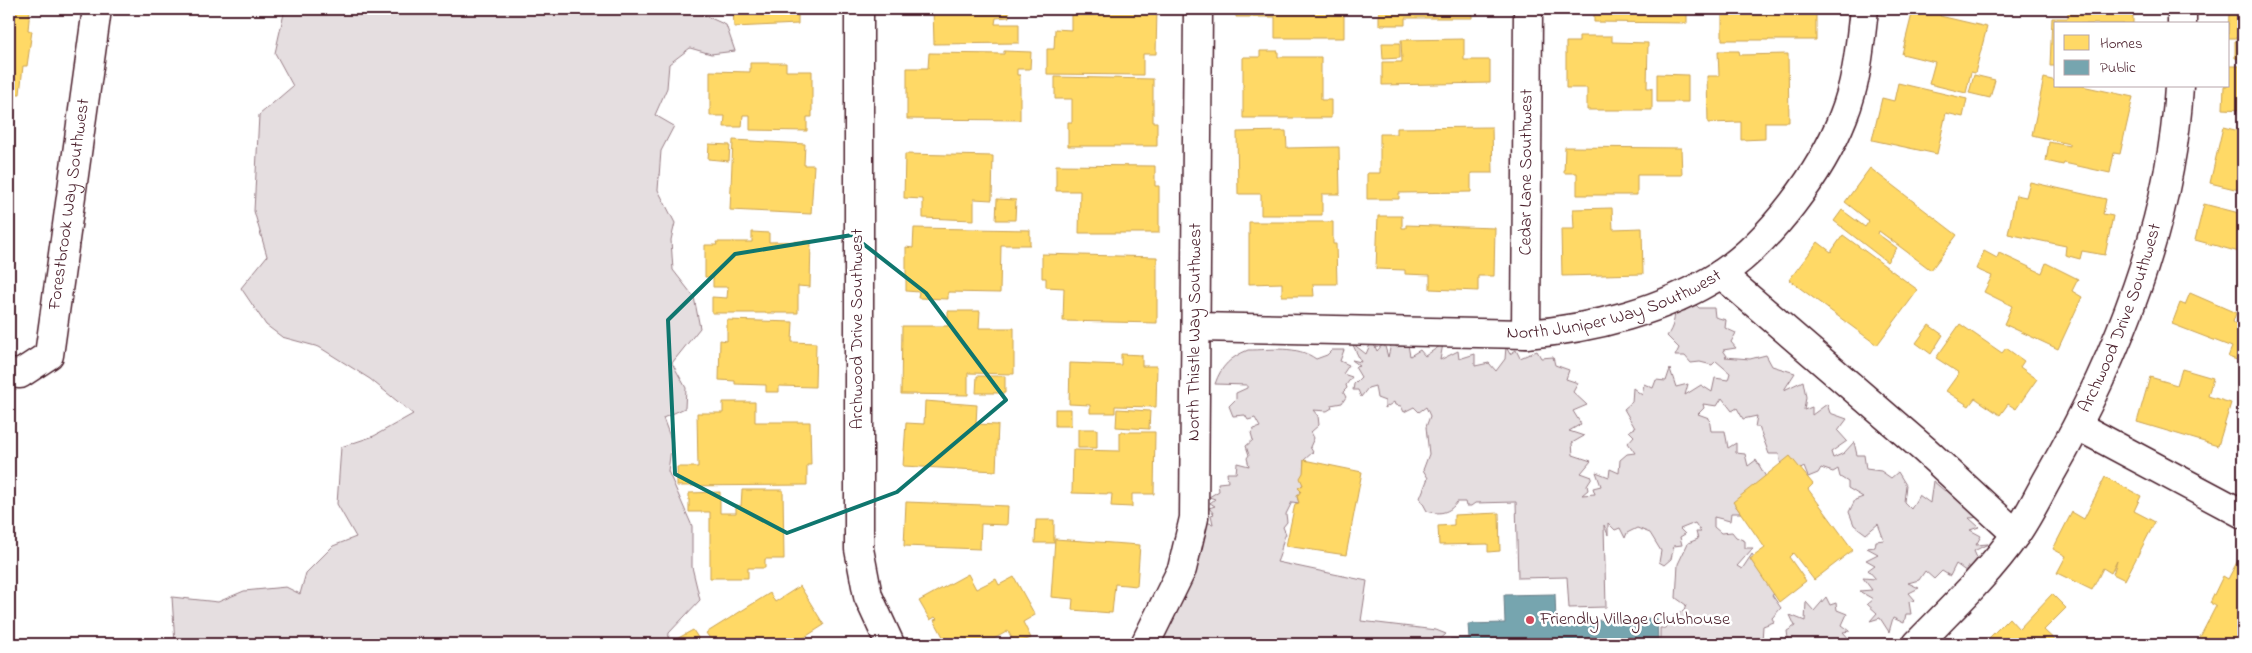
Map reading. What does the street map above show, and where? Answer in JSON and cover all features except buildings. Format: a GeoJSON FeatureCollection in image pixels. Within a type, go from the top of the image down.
{"type":"FeatureCollection","features":[{"type":"Feature","properties":{"kind":"street","name":"Forestbrook Way Southwest"},"geometry":{"type":"LineString","coordinates":[[9,373],[20,374],[50,355],[97,9]]}},
{"type":"Feature","properties":{"kind":"street","name":"Archwood Drive Southwest"},"geometry":{"type":"LineString","coordinates":[[859,9],[859,548],[868,596],[885,643]]}},
{"type":"Feature","properties":{"kind":"street","name":"North Thistle Way Southwest"},"geometry":{"type":"LineString","coordinates":[[1145,644],[1182,569],[1194,518],[1198,9]]}},
{"type":"Feature","properties":{"kind":"street","name":"Cedar Lane Southwest"},"geometry":{"type":"LineString","coordinates":[[1526,334],[1528,9]]}},
{"type":"Feature","properties":{"kind":"street","name":"North Juniper Way Southwest"},"geometry":{"type":"LineString","coordinates":[[1197,326],[1526,334],[1567,331],[1662,304],[1720,274],[1756,244],[1793,202],[1822,159],[1844,116],[1853,84],[1864,9]]}},
{"type":"Feature","properties":{"kind":"street"},"geometry":{"type":"LineString","coordinates":[[2182,9],[2182,22]]}},
{"type":"Feature","properties":{"kind":"street","name":"Archwood Drive Southwest"},"geometry":{"type":"LineString","coordinates":[[1918,644],[1964,595],[2016,534],[2078,426],[2115,346],[2146,263],[2174,144],[2179,88]]}},
{"type":"Feature","properties":{"kind":"street"},"geometry":{"type":"LineString","coordinates":[[1720,274],[1925,450],[2016,534]]}},
{"type":"Feature","properties":{"kind":"street"},"geometry":{"type":"LineString","coordinates":[[2078,426],[2243,514]]}},
{"type":"Feature","properties":{"kind":"highlighted area"},"geometry":{"type":"Polygon","coordinates":[[[852,235],[926,293],[1006,400],[897,492],[787,533],[675,474],[668,320],[735,254],[852,235]]]}},
{"type":"Feature","properties":{"kind":"shaded area"},"geometry":{"type":"Polygon","coordinates":[[[285,9],[695,9],[695,11],[726,25],[735,51],[711,54],[690,48],[669,64],[667,88],[655,115],[674,126],[661,151],[658,190],[675,223],[671,240],[673,270],[694,297],[700,328],[672,363],[686,388],[685,408],[663,418],[672,442],[668,471],[692,526],[692,567],[700,600],[669,633],[668,644],[175,644],[172,597],[218,602],[244,591],[286,587],[300,594],[306,573],[333,546],[356,537],[337,504],[341,447],[374,436],[413,414],[370,379],[319,347],[282,337],[266,325],[241,288],[267,256],[254,211],[259,115],[293,86],[275,53],[285,9]]]}},
{"type":"Feature","properties":{"kind":"shaded area"},"geometry":{"type":"Polygon","coordinates":[[[1692,301],[1699,308],[1714,308],[1715,317],[1726,320],[1725,328],[1736,333],[1731,342],[1736,348],[1723,350],[1727,356],[1725,357],[1750,359],[1766,355],[1772,366],[1795,373],[1784,390],[1803,381],[1806,397],[1804,410],[1812,407],[1812,415],[1827,404],[1830,413],[1847,419],[1838,431],[1847,441],[1831,452],[1833,458],[1844,453],[1854,442],[1857,455],[1864,455],[1866,469],[1881,471],[1891,478],[1898,472],[1906,485],[1904,502],[1911,509],[1919,495],[1930,503],[1933,481],[1945,491],[1947,478],[1983,517],[1969,518],[1979,527],[1970,530],[1981,536],[1976,545],[1988,544],[1974,551],[1981,567],[1967,567],[1967,572],[1956,564],[1950,576],[1942,571],[1934,579],[1925,571],[1919,580],[1908,583],[1919,588],[1909,593],[1915,600],[1909,602],[1911,614],[1906,614],[1904,623],[1893,618],[1889,632],[1880,618],[1870,621],[1877,613],[1867,604],[1873,599],[1859,591],[1872,590],[1863,578],[1876,579],[1868,570],[1875,565],[1866,560],[1878,554],[1867,548],[1875,547],[1876,541],[1884,540],[1878,524],[1866,534],[1854,525],[1849,512],[1855,500],[1863,497],[1848,488],[1848,482],[1840,477],[1838,469],[1833,472],[1821,468],[1818,473],[1808,477],[1804,467],[1794,473],[1781,466],[1779,454],[1769,454],[1759,427],[1755,427],[1757,416],[1743,419],[1737,408],[1732,411],[1722,398],[1717,406],[1703,404],[1704,408],[1698,414],[1709,418],[1711,431],[1725,431],[1728,448],[1736,443],[1736,453],[1745,454],[1748,466],[1756,460],[1766,477],[1735,505],[1741,513],[1731,513],[1730,521],[1714,517],[1714,527],[1721,533],[1732,532],[1736,537],[1745,541],[1745,548],[1753,548],[1737,566],[1742,569],[1752,554],[1780,593],[1772,595],[1781,608],[1772,618],[1774,622],[1763,626],[1762,641],[1773,644],[1660,644],[1660,628],[1665,628],[1676,613],[1684,611],[1686,605],[1676,598],[1678,564],[1688,543],[1698,539],[1696,532],[1701,532],[1695,523],[1680,529],[1685,534],[1680,537],[1682,545],[1674,546],[1671,559],[1664,565],[1659,562],[1661,551],[1650,533],[1637,528],[1627,533],[1625,538],[1620,528],[1615,530],[1608,523],[1608,535],[1604,525],[1606,607],[1569,608],[1567,577],[1518,578],[1516,502],[1475,503],[1471,506],[1466,506],[1465,502],[1457,502],[1448,511],[1436,513],[1427,511],[1420,498],[1428,478],[1423,470],[1429,454],[1426,427],[1430,416],[1426,407],[1419,412],[1414,407],[1404,412],[1401,406],[1395,405],[1394,402],[1385,408],[1385,401],[1377,398],[1375,386],[1368,388],[1361,397],[1358,390],[1353,390],[1354,384],[1361,377],[1355,367],[1360,366],[1352,360],[1361,362],[1352,343],[1366,354],[1372,340],[1377,351],[1384,343],[1388,357],[1393,336],[1396,347],[1408,345],[1410,356],[1420,350],[1425,356],[1443,344],[1440,360],[1458,351],[1459,359],[1475,354],[1475,366],[1489,363],[1496,371],[1505,359],[1506,347],[1510,354],[1516,350],[1520,358],[1537,351],[1541,358],[1553,357],[1555,365],[1569,370],[1566,379],[1578,383],[1573,392],[1587,405],[1573,411],[1581,424],[1569,431],[1584,436],[1572,443],[1573,455],[1591,461],[1581,473],[1592,477],[1587,485],[1588,490],[1582,495],[1595,494],[1593,488],[1601,486],[1596,472],[1609,477],[1610,469],[1619,473],[1620,460],[1627,454],[1635,453],[1628,443],[1634,436],[1629,431],[1635,428],[1624,409],[1632,402],[1633,388],[1642,395],[1644,384],[1653,388],[1656,380],[1666,381],[1670,369],[1676,387],[1688,384],[1685,395],[1701,385],[1712,392],[1715,378],[1728,380],[1730,373],[1716,361],[1712,365],[1700,362],[1691,363],[1685,356],[1675,356],[1679,348],[1667,336],[1674,322],[1674,307],[1685,311],[1692,301]]]}},
{"type":"Feature","properties":{"kind":"shaded area"},"geometry":{"type":"Polygon","coordinates":[[[1248,350],[1292,350],[1316,359],[1327,355],[1332,350],[1344,350],[1340,361],[1349,365],[1343,374],[1352,377],[1343,392],[1346,397],[1342,403],[1331,405],[1332,408],[1327,411],[1313,410],[1318,416],[1319,425],[1311,432],[1314,438],[1310,447],[1313,452],[1304,460],[1303,485],[1298,488],[1301,491],[1297,497],[1299,503],[1292,502],[1286,514],[1287,522],[1283,527],[1286,534],[1277,562],[1367,581],[1361,621],[1436,630],[1446,634],[1435,644],[1145,644],[1205,522],[1213,524],[1211,515],[1214,514],[1209,508],[1215,506],[1210,503],[1215,499],[1209,497],[1219,491],[1218,483],[1228,482],[1227,473],[1236,473],[1237,463],[1249,466],[1247,458],[1249,455],[1246,446],[1253,440],[1251,433],[1254,429],[1260,427],[1255,418],[1248,420],[1245,415],[1233,416],[1229,406],[1236,399],[1236,393],[1247,388],[1247,385],[1215,384],[1220,372],[1227,363],[1248,350]]]}},
{"type":"Feature","properties":{"kind":"shaded area"},"geometry":{"type":"Polygon","coordinates":[[[1826,597],[1830,605],[1836,603],[1837,610],[1847,614],[1842,625],[1850,631],[1843,632],[1851,641],[1842,644],[1775,644],[1779,638],[1788,639],[1787,631],[1795,626],[1790,615],[1805,621],[1806,602],[1814,611],[1826,597]]]}},
{"type":"Feature","properties":{"kind":"place","name":"Friendly Village Clubhouse"},"geometry":{"type":"Point","coordinates":[1530,620]}}]}
